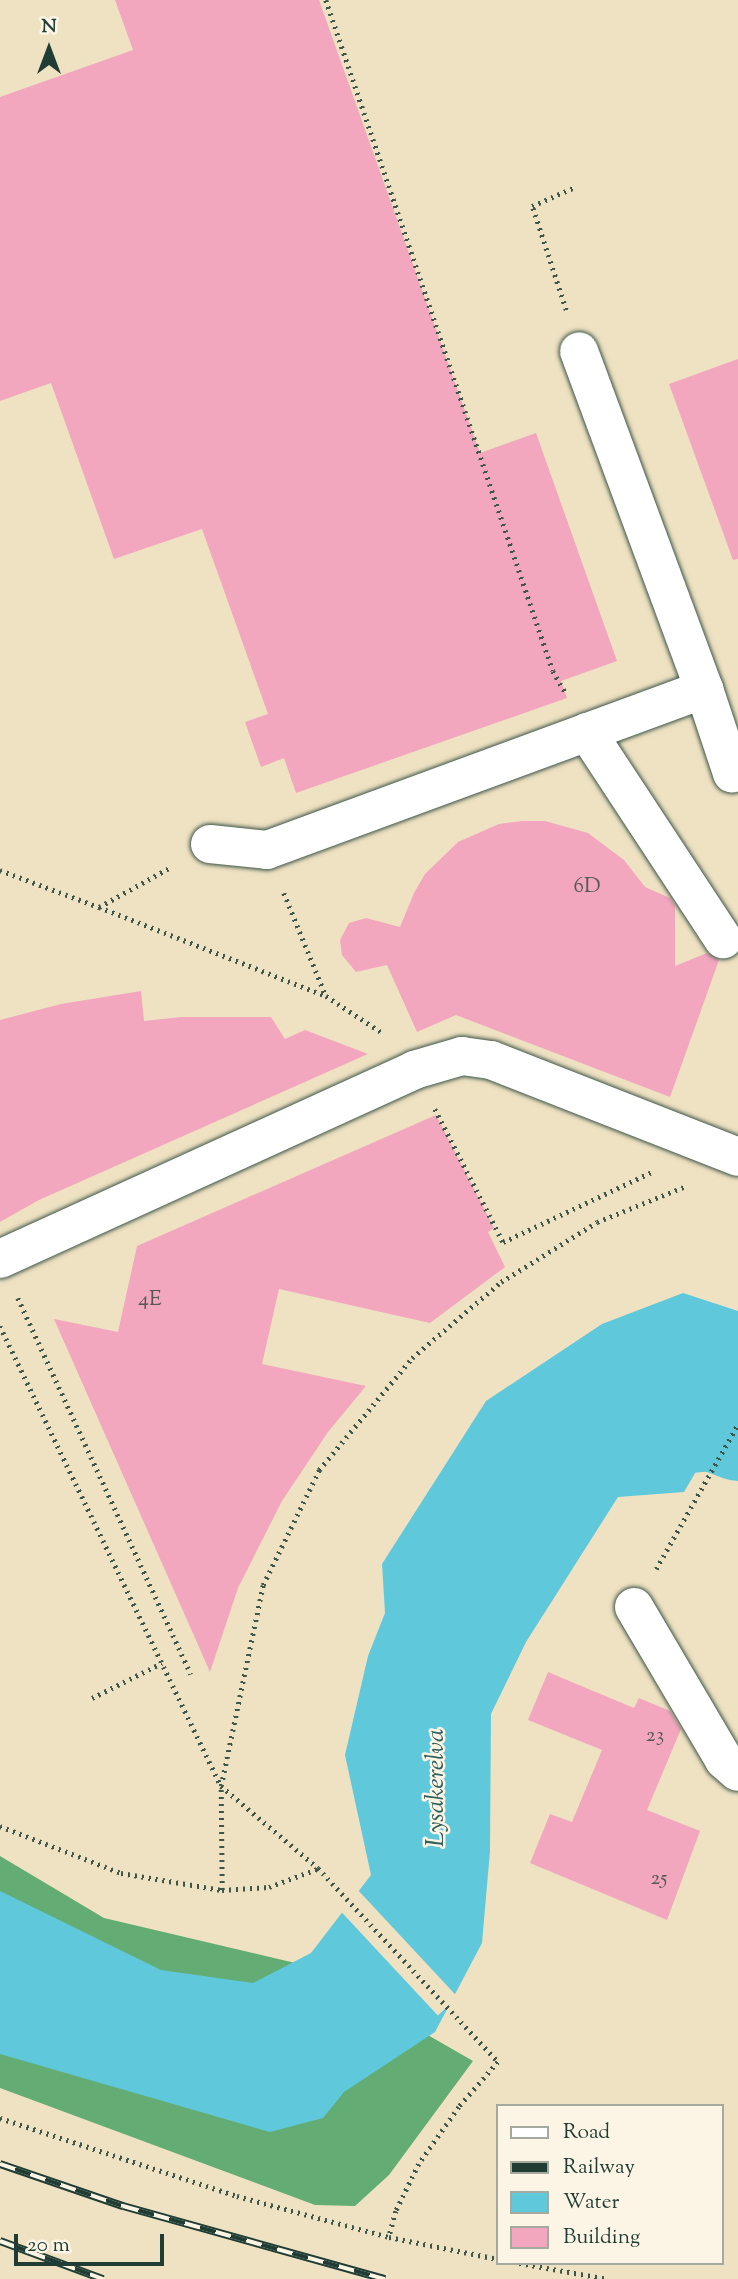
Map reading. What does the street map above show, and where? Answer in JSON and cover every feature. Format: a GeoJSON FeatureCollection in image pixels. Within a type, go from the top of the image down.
{"type":"FeatureCollection","features":[{"type":"Feature","properties":{"kind":"lane"},"geometry":{"type":"LineString","coordinates":[[579,351],[733,773],[738,771]]}},
{"type":"Feature","properties":{"kind":"lane"},"geometry":{"type":"LineString","coordinates":[[210,844],[267,850],[704,689]]}},
{"type":"Feature","properties":{"kind":"lane"},"geometry":{"type":"LineString","coordinates":[[587,732],[723,939]]}},
{"type":"Feature","properties":{"kind":"lane"},"geometry":{"type":"LineString","coordinates":[[0,1259],[414,1070],[462,1056],[491,1060],[738,1157]]}},
{"type":"Feature","properties":{"kind":"lane"},"geometry":{"type":"LineString","coordinates":[[634,1607],[724,1760],[738,1772]]}},
{"type":"Feature","properties":{"kind":"path"},"geometry":{"type":"LineString","coordinates":[[326,0],[553,671],[587,732]]}},
{"type":"Feature","properties":{"kind":"path"},"geometry":{"type":"LineString","coordinates":[[575,187],[532,206],[579,351]]}},
{"type":"Feature","properties":{"kind":"path"},"geometry":{"type":"LineString","coordinates":[[99,907],[210,844]]}},
{"type":"Feature","properties":{"kind":"path"},"geometry":{"type":"LineString","coordinates":[[0,870],[326,996]]}},
{"type":"Feature","properties":{"kind":"path"},"geometry":{"type":"LineString","coordinates":[[222,1890],[221,1786],[263,1585],[319,1470],[412,1358],[500,1282],[597,1222],[691,1184]]}},
{"type":"Feature","properties":{"kind":"path"},"geometry":{"type":"LineString","coordinates":[[0,1259],[191,1674]]}},
{"type":"Feature","properties":{"kind":"path"},"geometry":{"type":"LineString","coordinates":[[0,1326],[221,1786],[318,1868],[498,2062],[459,2107],[419,2164],[396,2211],[388,2236]]}},
{"type":"Feature","properties":{"kind":"path"},"geometry":{"type":"LineString","coordinates":[[634,1607],[738,1424]]}},
{"type":"Feature","properties":{"kind":"path"},"geometry":{"type":"LineString","coordinates":[[92,1698],[162,1663]]}},
{"type":"Feature","properties":{"kind":"path"},"geometry":{"type":"LineString","coordinates":[[0,1826],[121,1873],[222,1890],[269,1887],[318,1868]]}},
{"type":"Feature","properties":{"kind":"path"},"geometry":{"type":"LineString","coordinates":[[0,2118],[172,2177],[388,2236],[496,2259]]}},
{"type":"Feature","properties":{"kind":"path"},"geometry":{"type":"LineString","coordinates":[[530,2265],[608,2279]]}},
{"type":"Feature","properties":{"kind":"green space"},"geometry":{"type":"Polygon","coordinates":[[[0,1856],[104,1918],[308,1966],[473,2061],[389,2175],[355,2206],[315,2205],[0,2088],[0,1856]]]}},
{"type":"Feature","properties":{"kind":"water"},"geometry":{"type":"Polygon","coordinates":[[[683,1293],[738,1311],[738,1400],[684,1492],[618,1497],[526,1642],[491,1714],[490,1851],[482,1943],[435,2032],[344,2092],[323,2118],[270,2132],[0,2054],[0,1891],[161,1970],[253,1983],[311,1953],[371,1875],[345,1755],[368,1656],[385,1613],[382,1564],[486,1401],[602,1324],[683,1293]]]}},
{"type":"Feature","properties":{"kind":"pier"},"geometry":{"type":"Polygon","coordinates":[[[356,1888],[458,1997],[438,2015],[336,1906],[356,1888]]]}},
{"type":"Feature","properties":{"kind":"building"},"geometry":{"type":"Polygon","coordinates":[[[115,0],[319,0],[480,453],[536,433],[617,661],[561,681],[567,698],[296,793],[284,758],[261,767],[245,722],[268,714],[202,529],[114,559],[51,383],[0,401],[0,97],[133,50],[115,0]]]}},
{"type":"Feature","properties":{"kind":"building"},"geometry":{"type":"Polygon","coordinates":[[[738,359],[738,559],[733,560],[669,384],[738,359]]]}},
{"type":"Feature","properties":{"kind":"building"},"geometry":{"type":"Polygon","coordinates":[[[545,821],[588,833],[624,860],[645,887],[670,898],[675,906],[675,966],[707,953],[719,960],[670,1097],[456,1015],[417,1032],[387,965],[356,972],[342,955],[340,940],[349,923],[366,918],[400,927],[425,874],[458,842],[499,824],[545,821]]]}},
{"type":"Feature","properties":{"kind":"building"},"geometry":{"type":"Polygon","coordinates":[[[141,991],[144,1021],[181,1017],[271,1017],[285,1039],[305,1030],[368,1054],[39,1200],[0,1222],[0,1020],[61,1004],[141,991]]]}},
{"type":"Feature","properties":{"kind":"building"},"geometry":{"type":"Polygon","coordinates":[[[436,1115],[494,1228],[488,1232],[505,1267],[430,1323],[279,1289],[262,1364],[366,1386],[328,1432],[282,1501],[238,1588],[210,1672],[54,1319],[118,1332],[137,1246],[436,1115]]]}},
{"type":"Feature","properties":{"kind":"building"},"geometry":{"type":"Polygon","coordinates":[[[548,1672],[634,1708],[639,1698],[670,1711],[681,1729],[647,1810],[700,1831],[667,1920],[530,1863],[550,1814],[572,1822],[602,1750],[528,1720],[548,1672]]]}},
{"type":"Feature","properties":{"kind":"waterway","name":"Lysakerelva"},"geometry":{"type":"LineString","coordinates":[[600,1441],[604,1436],[712,1426],[738,1436]]}},
{"type":"Feature","properties":{"kind":"railway"},"geometry":{"type":"LineString","coordinates":[[0,2164],[123,2206],[385,2279]]}},
{"type":"Feature","properties":{"kind":"railway"},"geometry":{"type":"LineString","coordinates":[[0,2241],[103,2279]]}}]}
